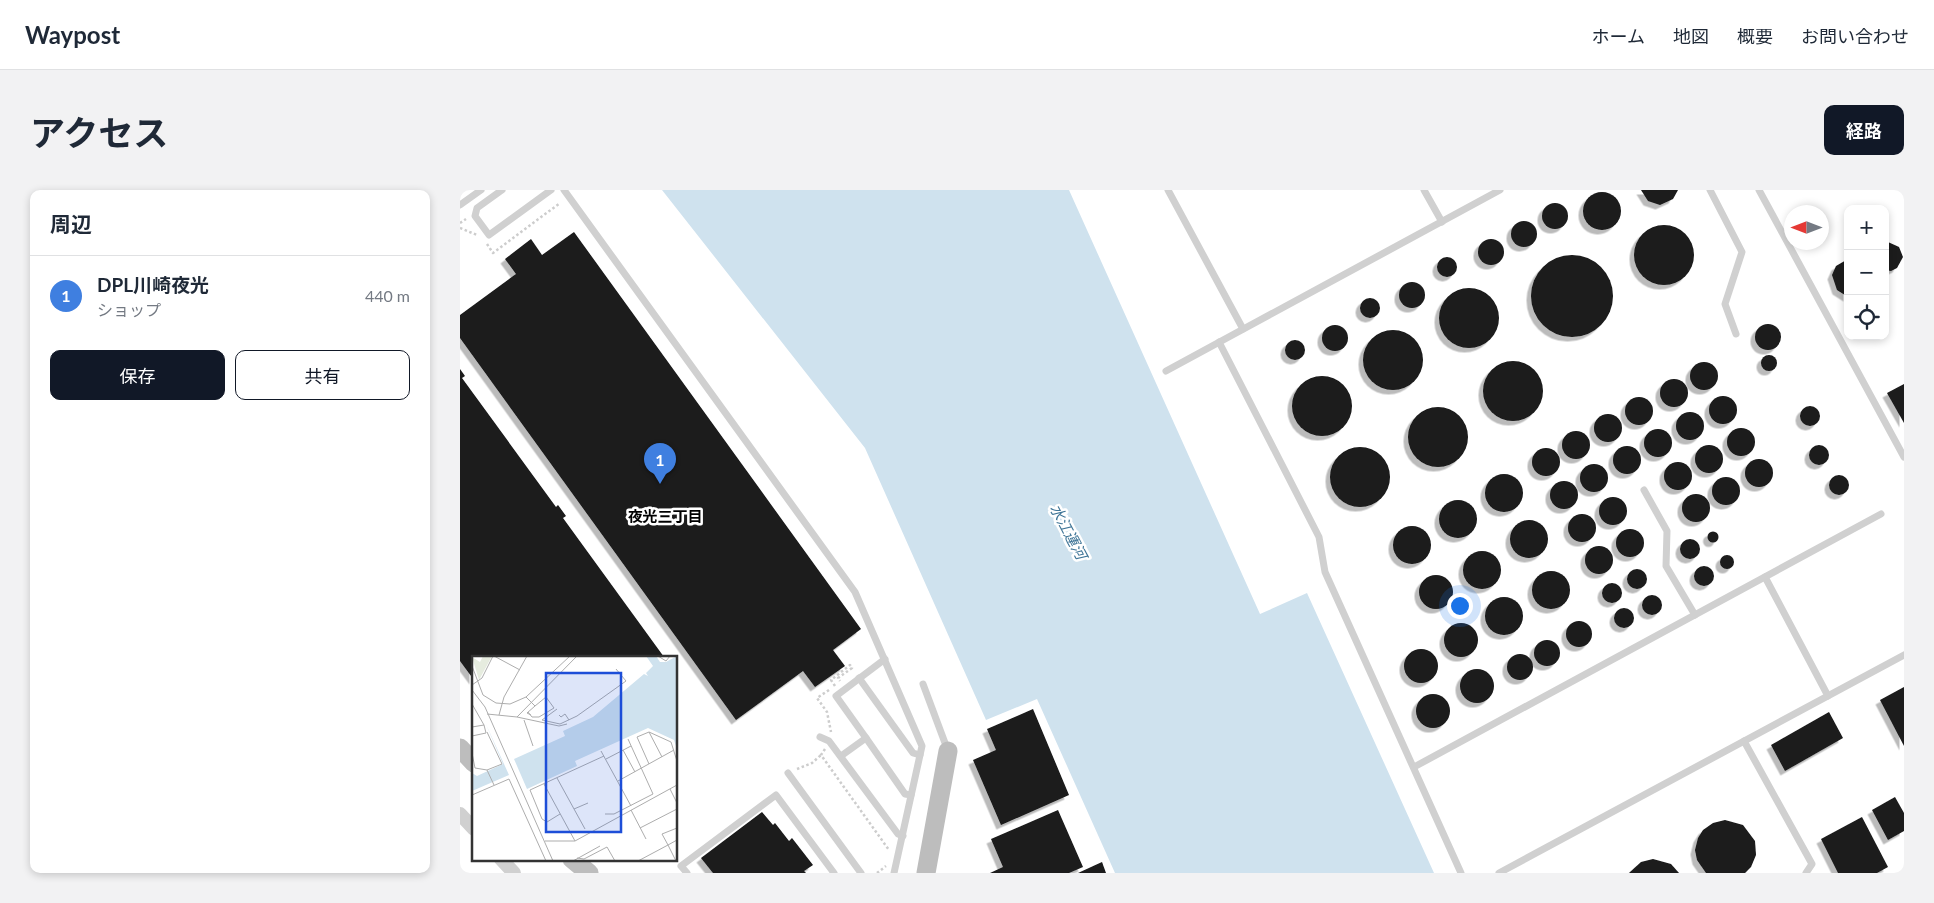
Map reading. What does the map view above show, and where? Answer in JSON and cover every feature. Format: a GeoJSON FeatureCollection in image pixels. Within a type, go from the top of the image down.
{"type":"FeatureCollection","features":[{"type":"Feature","properties":{"kind":"street"},"geometry":{"type":"LineString","coordinates":[[460,748],[472,761]]}},
{"type":"Feature","properties":{"kind":"street"},"geometry":{"type":"LineString","coordinates":[[926,873],[948,752]]}},
{"type":"Feature","properties":{"kind":"street"},"geometry":{"type":"LineString","coordinates":[[460,814],[472,827]]}},
{"type":"Feature","properties":{"kind":"street"},"geometry":{"type":"LineString","coordinates":[[502,860],[514,873]]}},
{"type":"Feature","properties":{"kind":"street"},"geometry":{"type":"LineString","coordinates":[[573,860],[589,873]]}},
{"type":"Feature","properties":{"kind":"lane"},"geometry":{"type":"LineString","coordinates":[[460,205],[480,190]]}},
{"type":"Feature","properties":{"kind":"lane"},"geometry":{"type":"LineString","coordinates":[[502,190],[477,208],[475,216],[489,235],[551,190]]}},
{"type":"Feature","properties":{"kind":"lane"},"geometry":{"type":"LineString","coordinates":[[564,190],[855,592],[922,746],[894,873]]}},
{"type":"Feature","properties":{"kind":"lane"},"geometry":{"type":"LineString","coordinates":[[1168,190],[1243,329]]}},
{"type":"Feature","properties":{"kind":"lane"},"geometry":{"type":"LineString","coordinates":[[1424,190],[1442,222]]}},
{"type":"Feature","properties":{"kind":"lane"},"geometry":{"type":"LineString","coordinates":[[1166,371],[1500,190]]}},
{"type":"Feature","properties":{"kind":"lane"},"geometry":{"type":"LineString","coordinates":[[1710,190],[1742,252],[1724,304],[1736,334]]}},
{"type":"Feature","properties":{"kind":"lane"},"geometry":{"type":"LineString","coordinates":[[1758,190],[1904,457]]}},
{"type":"Feature","properties":{"kind":"lane"},"geometry":{"type":"LineString","coordinates":[[1218,342],[1320,537],[1326,572],[1462,873]]}},
{"type":"Feature","properties":{"kind":"lane"},"geometry":{"type":"LineString","coordinates":[[1644,490],[1667,531],[1666,566],[1695,615]]}},
{"type":"Feature","properties":{"kind":"lane"},"geometry":{"type":"LineString","coordinates":[[1414,767],[1881,514]]}},
{"type":"Feature","properties":{"kind":"lane"},"geometry":{"type":"LineString","coordinates":[[1765,577],[1828,696]]}},
{"type":"Feature","properties":{"kind":"lane"},"geometry":{"type":"LineString","coordinates":[[1499,873],[1904,655]]}},
{"type":"Feature","properties":{"kind":"lane"},"geometry":{"type":"LineString","coordinates":[[885,658],[836,696],[905,794],[911,795]]}},
{"type":"Feature","properties":{"kind":"lane"},"geometry":{"type":"LineString","coordinates":[[859,678],[913,752],[920,755]]}},
{"type":"Feature","properties":{"kind":"lane"},"geometry":{"type":"LineString","coordinates":[[923,684],[948,752]]}},
{"type":"Feature","properties":{"kind":"lane"},"geometry":{"type":"LineString","coordinates":[[820,737],[829,740],[898,834],[902,836]]}},
{"type":"Feature","properties":{"kind":"lane"},"geometry":{"type":"LineString","coordinates":[[841,756],[866,738]]}},
{"type":"Feature","properties":{"kind":"lane"},"geometry":{"type":"LineString","coordinates":[[1744,741],[1812,864],[1806,873]]}},
{"type":"Feature","properties":{"kind":"lane"},"geometry":{"type":"LineString","coordinates":[[792,771],[861,873]]}},
{"type":"Feature","properties":{"kind":"lane"},"geometry":{"type":"LineString","coordinates":[[687,873],[681,866],[776,795],[834,873]]}},
{"type":"Feature","properties":{"kind":"path"},"geometry":{"type":"LineString","coordinates":[[834,686],[831,680],[850,665],[852,668],[838,678],[840,681]]}},
{"type":"Feature","properties":{"kind":"path"},"geometry":{"type":"LineString","coordinates":[[792,771],[812,763],[821,754]]}},
{"type":"Feature","properties":{"kind":"water","name":"水江運河"},"geometry":{"type":"Polygon","coordinates":[[[662,190],[1069,190],[1260,614],[1307,593],[1434,873],[1115,873],[1037,699],[986,720],[865,448],[662,190]]]}},
{"type":"Feature","properties":{"kind":"building"},"geometry":{"type":"Polygon","coordinates":[[[1641,190],[1678,190],[1673,199],[1660,205],[1648,201],[1641,190]]]}},
{"type":"Feature","properties":{"kind":"building"},"geometry":{"type":"Polygon","coordinates":[[[1602,192],[1616,197],[1621,211],[1616,225],[1602,230],[1588,225],[1583,211],[1588,197],[1602,192]]]}},
{"type":"Feature","properties":{"kind":"building"},"geometry":{"type":"Polygon","coordinates":[[[1555,203],[1564,207],[1568,216],[1564,225],[1555,229],[1546,225],[1542,216],[1546,207],[1555,203]]]}},
{"type":"Feature","properties":{"kind":"building"},"geometry":{"type":"Polygon","coordinates":[[[1524,221],[1533,225],[1537,234],[1533,243],[1524,247],[1515,243],[1511,234],[1515,225],[1524,221]]]}},
{"type":"Feature","properties":{"kind":"building"},"geometry":{"type":"Polygon","coordinates":[[[1658,225],[1670,225],[1681,230],[1689,238],[1694,249],[1692,267],[1681,280],[1670,285],[1658,285],[1647,280],[1639,272],[1634,261],[1634,249],[1639,238],[1647,230],[1658,225]]]}},
{"type":"Feature","properties":{"kind":"building"},"geometry":{"type":"Polygon","coordinates":[[[574,232],[861,629],[833,650],[845,666],[815,687],[803,671],[736,720],[460,338],[460,315],[516,274],[505,259],[531,239],[542,255],[574,232]]]}},
{"type":"Feature","properties":{"kind":"building"},"geometry":{"type":"Polygon","coordinates":[[[1491,239],[1500,243],[1504,252],[1500,261],[1491,265],[1482,261],[1478,252],[1482,243],[1491,239]]]}},
{"type":"Feature","properties":{"kind":"building"},"geometry":{"type":"Polygon","coordinates":[[[1889,242],[1899,247],[1903,257],[1897,268],[1889,271],[1889,242]]]}},
{"type":"Feature","properties":{"kind":"building"},"geometry":{"type":"Polygon","coordinates":[[[1572,255],[1588,259],[1601,267],[1609,280],[1613,296],[1609,312],[1601,325],[1588,333],[1572,337],[1556,333],[1543,325],[1535,312],[1531,296],[1535,280],[1543,267],[1556,259],[1572,255]]]}},
{"type":"Feature","properties":{"kind":"building"},"geometry":{"type":"Polygon","coordinates":[[[1443,257],[1451,257],[1457,263],[1457,271],[1451,277],[1443,277],[1437,271],[1437,263],[1443,257]]]}},
{"type":"Feature","properties":{"kind":"building"},"geometry":{"type":"Polygon","coordinates":[[[1844,261],[1844,294],[1837,290],[1832,275],[1836,266],[1844,261]]]}},
{"type":"Feature","properties":{"kind":"building"},"geometry":{"type":"Polygon","coordinates":[[[1412,282],[1421,286],[1425,295],[1421,304],[1412,308],[1403,304],[1399,295],[1403,286],[1412,282]]]}},
{"type":"Feature","properties":{"kind":"building"},"geometry":{"type":"Polygon","coordinates":[[[1463,288],[1475,288],[1486,293],[1494,301],[1499,312],[1497,330],[1486,343],[1475,348],[1463,348],[1452,343],[1444,335],[1439,324],[1439,312],[1444,301],[1452,293],[1463,288]]]}},
{"type":"Feature","properties":{"kind":"building"},"geometry":{"type":"Polygon","coordinates":[[[1366,298],[1374,298],[1380,304],[1380,312],[1374,318],[1366,318],[1360,312],[1360,304],[1366,298]]]}},
{"type":"Feature","properties":{"kind":"building"},"geometry":{"type":"Polygon","coordinates":[[[1768,324],[1777,328],[1781,337],[1777,346],[1768,350],[1759,346],[1755,337],[1759,328],[1768,324]]]}},
{"type":"Feature","properties":{"kind":"building"},"geometry":{"type":"Polygon","coordinates":[[[1335,325],[1344,329],[1348,338],[1344,347],[1335,351],[1326,347],[1322,338],[1326,329],[1335,325]]]}},
{"type":"Feature","properties":{"kind":"building"},"geometry":{"type":"Polygon","coordinates":[[[1387,330],[1399,330],[1410,335],[1418,343],[1423,354],[1421,372],[1410,385],[1399,390],[1387,390],[1376,385],[1368,377],[1363,366],[1363,354],[1368,343],[1376,335],[1387,330]]]}},
{"type":"Feature","properties":{"kind":"building"},"geometry":{"type":"Polygon","coordinates":[[[1291,340],[1299,340],[1305,346],[1305,354],[1299,360],[1291,360],[1285,354],[1285,346],[1291,340]]]}},
{"type":"Feature","properties":{"kind":"building"},"geometry":{"type":"Polygon","coordinates":[[[1766,355],[1772,355],[1777,360],[1775,369],[1766,371],[1761,366],[1761,360],[1766,355]]]}},
{"type":"Feature","properties":{"kind":"building"},"geometry":{"type":"Polygon","coordinates":[[[1507,361],[1519,361],[1530,366],[1538,374],[1543,385],[1541,403],[1530,416],[1519,421],[1507,421],[1496,416],[1488,408],[1483,397],[1483,385],[1488,374],[1496,366],[1507,361]]]}},
{"type":"Feature","properties":{"kind":"building"},"geometry":{"type":"Polygon","coordinates":[[[1704,362],[1714,366],[1718,376],[1714,386],[1704,390],[1694,386],[1690,376],[1694,366],[1704,362]]]}},
{"type":"Feature","properties":{"kind":"building"},"geometry":{"type":"Polygon","coordinates":[[[460,369],[465,376],[462,378],[556,507],[558,505],[566,516],[563,518],[663,656],[472,656],[472,677],[460,661],[460,369]]]}},
{"type":"Feature","properties":{"kind":"building"},"geometry":{"type":"Polygon","coordinates":[[[1316,376],[1328,376],[1339,381],[1347,389],[1352,400],[1350,418],[1339,431],[1328,436],[1316,436],[1305,431],[1297,423],[1292,412],[1292,400],[1297,389],[1305,381],[1316,376]]]}},
{"type":"Feature","properties":{"kind":"building"},"geometry":{"type":"Polygon","coordinates":[[[1674,379],[1684,383],[1688,393],[1684,403],[1674,407],[1664,403],[1660,393],[1664,383],[1674,379]]]}},
{"type":"Feature","properties":{"kind":"building"},"geometry":{"type":"Polygon","coordinates":[[[1904,384],[1904,423],[1887,393],[1904,384]]]}},
{"type":"Feature","properties":{"kind":"building"},"geometry":{"type":"Polygon","coordinates":[[[1723,396],[1733,400],[1737,410],[1733,420],[1723,424],[1713,420],[1709,410],[1713,400],[1723,396]]]}},
{"type":"Feature","properties":{"kind":"building"},"geometry":{"type":"Polygon","coordinates":[[[1639,397],[1649,401],[1653,411],[1649,421],[1639,425],[1629,421],[1625,411],[1629,401],[1639,397]]]}},
{"type":"Feature","properties":{"kind":"building"},"geometry":{"type":"Polygon","coordinates":[[[1806,406],[1814,406],[1820,412],[1820,420],[1814,426],[1806,426],[1800,420],[1800,412],[1806,406]]]}},
{"type":"Feature","properties":{"kind":"building"},"geometry":{"type":"Polygon","coordinates":[[[1432,407],[1444,407],[1455,412],[1463,420],[1468,431],[1466,449],[1455,462],[1444,467],[1432,467],[1421,462],[1413,454],[1408,443],[1408,431],[1413,420],[1421,412],[1432,407]]]}},
{"type":"Feature","properties":{"kind":"building"},"geometry":{"type":"Polygon","coordinates":[[[1690,412],[1700,416],[1704,426],[1700,436],[1690,440],[1680,436],[1676,426],[1680,416],[1690,412]]]}},
{"type":"Feature","properties":{"kind":"building"},"geometry":{"type":"Polygon","coordinates":[[[1608,414],[1618,418],[1622,428],[1618,438],[1608,442],[1598,438],[1594,428],[1598,418],[1608,414]]]}},
{"type":"Feature","properties":{"kind":"building"},"geometry":{"type":"Polygon","coordinates":[[[1741,428],[1751,432],[1755,442],[1751,452],[1741,456],[1731,452],[1727,442],[1731,432],[1741,428]]]}},
{"type":"Feature","properties":{"kind":"building"},"geometry":{"type":"Polygon","coordinates":[[[1658,429],[1668,433],[1672,443],[1668,453],[1658,457],[1648,453],[1644,443],[1648,433],[1658,429]]]}},
{"type":"Feature","properties":{"kind":"building"},"geometry":{"type":"Polygon","coordinates":[[[1576,431],[1586,435],[1590,445],[1586,455],[1576,459],[1566,455],[1562,445],[1566,435],[1576,431]]]}},
{"type":"Feature","properties":{"kind":"building"},"geometry":{"type":"Polygon","coordinates":[[[1709,445],[1719,449],[1723,459],[1719,469],[1709,473],[1699,469],[1695,459],[1699,449],[1709,445]]]}},
{"type":"Feature","properties":{"kind":"building"},"geometry":{"type":"Polygon","coordinates":[[[1815,445],[1823,445],[1829,451],[1829,459],[1823,465],[1815,465],[1809,459],[1809,451],[1815,445]]]}},
{"type":"Feature","properties":{"kind":"building"},"geometry":{"type":"Polygon","coordinates":[[[1627,446],[1637,450],[1641,460],[1637,470],[1627,474],[1617,470],[1613,460],[1617,450],[1627,446]]]}},
{"type":"Feature","properties":{"kind":"building"},"geometry":{"type":"Polygon","coordinates":[[[1354,447],[1366,447],[1377,452],[1385,460],[1390,471],[1388,489],[1377,502],[1366,507],[1354,507],[1343,502],[1335,494],[1330,483],[1330,471],[1335,460],[1343,452],[1354,447]]]}},
{"type":"Feature","properties":{"kind":"building"},"geometry":{"type":"Polygon","coordinates":[[[1546,448],[1556,452],[1560,462],[1556,472],[1546,476],[1536,472],[1532,462],[1536,452],[1546,448]]]}},
{"type":"Feature","properties":{"kind":"building"},"geometry":{"type":"Polygon","coordinates":[[[1759,459],[1769,463],[1773,473],[1769,483],[1759,487],[1749,483],[1745,473],[1749,463],[1759,459]]]}},
{"type":"Feature","properties":{"kind":"building"},"geometry":{"type":"Polygon","coordinates":[[[1678,462],[1688,466],[1692,476],[1688,486],[1678,490],[1668,486],[1664,476],[1668,466],[1678,462]]]}},
{"type":"Feature","properties":{"kind":"building"},"geometry":{"type":"Polygon","coordinates":[[[1594,464],[1604,468],[1608,478],[1604,488],[1594,492],[1584,488],[1580,478],[1584,468],[1594,464]]]}},
{"type":"Feature","properties":{"kind":"building"},"geometry":{"type":"Polygon","coordinates":[[[1504,474],[1518,479],[1523,493],[1518,507],[1504,512],[1490,507],[1485,493],[1490,479],[1504,474]]]}},
{"type":"Feature","properties":{"kind":"building"},"geometry":{"type":"Polygon","coordinates":[[[1835,475],[1843,475],[1849,481],[1849,489],[1843,495],[1835,495],[1829,489],[1829,481],[1835,475]]]}},
{"type":"Feature","properties":{"kind":"building"},"geometry":{"type":"Polygon","coordinates":[[[1726,477],[1736,481],[1740,491],[1736,501],[1726,505],[1716,501],[1712,491],[1716,481],[1726,477]]]}},
{"type":"Feature","properties":{"kind":"building"},"geometry":{"type":"Polygon","coordinates":[[[1564,481],[1574,485],[1578,495],[1574,505],[1564,509],[1554,505],[1550,495],[1554,485],[1564,481]]]}},
{"type":"Feature","properties":{"kind":"building"},"geometry":{"type":"Polygon","coordinates":[[[1696,494],[1706,498],[1710,508],[1706,518],[1696,522],[1686,518],[1682,508],[1686,498],[1696,494]]]}},
{"type":"Feature","properties":{"kind":"building"},"geometry":{"type":"Polygon","coordinates":[[[1613,497],[1623,501],[1627,511],[1623,521],[1613,525],[1603,521],[1599,511],[1603,501],[1613,497]]]}},
{"type":"Feature","properties":{"kind":"building"},"geometry":{"type":"Polygon","coordinates":[[[1458,500],[1472,505],[1477,519],[1472,533],[1458,538],[1444,533],[1439,519],[1444,505],[1458,500]]]}},
{"type":"Feature","properties":{"kind":"building"},"geometry":{"type":"Polygon","coordinates":[[[1582,514],[1592,518],[1596,528],[1592,538],[1582,542],[1572,538],[1568,528],[1572,518],[1582,514]]]}},
{"type":"Feature","properties":{"kind":"building"},"geometry":{"type":"Polygon","coordinates":[[[1529,520],[1543,525],[1548,539],[1543,553],[1529,558],[1515,553],[1510,539],[1515,525],[1529,520]]]}},
{"type":"Feature","properties":{"kind":"building"},"geometry":{"type":"Polygon","coordinates":[[[1412,526],[1426,531],[1431,545],[1426,559],[1412,564],[1398,559],[1393,545],[1398,531],[1412,526]]]}},
{"type":"Feature","properties":{"kind":"building"},"geometry":{"type":"Polygon","coordinates":[[[1630,529],[1640,533],[1644,543],[1640,553],[1630,557],[1620,553],[1616,543],[1620,533],[1630,529]]]}},
{"type":"Feature","properties":{"kind":"building"},"geometry":{"type":"Polygon","coordinates":[[[1713,531],[1719,537],[1713,543],[1707,537],[1713,531]]]}},
{"type":"Feature","properties":{"kind":"building"},"geometry":{"type":"Polygon","coordinates":[[[1686,539],[1694,539],[1700,545],[1700,553],[1694,559],[1686,559],[1680,553],[1680,545],[1686,539]]]}},
{"type":"Feature","properties":{"kind":"building"},"geometry":{"type":"Polygon","coordinates":[[[1599,546],[1609,550],[1613,560],[1609,570],[1599,574],[1589,570],[1585,560],[1589,550],[1599,546]]]}},
{"type":"Feature","properties":{"kind":"building"},"geometry":{"type":"Polygon","coordinates":[[[1482,551],[1496,556],[1501,570],[1496,584],[1482,589],[1468,584],[1463,570],[1468,556],[1482,551]]]}},
{"type":"Feature","properties":{"kind":"building"},"geometry":{"type":"Polygon","coordinates":[[[1727,555],[1732,557],[1734,562],[1732,567],[1727,569],[1722,567],[1720,562],[1722,557],[1727,555]]]}},
{"type":"Feature","properties":{"kind":"building"},"geometry":{"type":"Polygon","coordinates":[[[1700,566],[1708,566],[1714,572],[1714,580],[1708,586],[1700,586],[1694,580],[1694,572],[1700,566]]]}},
{"type":"Feature","properties":{"kind":"building"},"geometry":{"type":"Polygon","coordinates":[[[1633,569],[1641,569],[1647,575],[1647,583],[1641,589],[1633,589],[1627,583],[1627,575],[1633,569]]]}},
{"type":"Feature","properties":{"kind":"building"},"geometry":{"type":"Polygon","coordinates":[[[1551,571],[1565,576],[1570,590],[1565,604],[1551,609],[1537,604],[1532,590],[1537,576],[1551,571]]]}},
{"type":"Feature","properties":{"kind":"building"},"geometry":{"type":"Polygon","coordinates":[[[1436,575],[1443,576],[1448,580],[1452,585],[1452,599],[1448,604],[1443,608],[1436,609],[1429,608],[1424,604],[1420,599],[1419,592],[1420,585],[1424,580],[1429,576],[1436,575]]]}},
{"type":"Feature","properties":{"kind":"building"},"geometry":{"type":"Polygon","coordinates":[[[1608,583],[1616,583],[1622,589],[1622,597],[1616,603],[1608,603],[1602,597],[1602,589],[1608,583]]]}},
{"type":"Feature","properties":{"kind":"building"},"geometry":{"type":"Polygon","coordinates":[[[1648,595],[1656,595],[1662,601],[1662,609],[1656,615],[1648,615],[1642,609],[1642,601],[1648,595]]]}},
{"type":"Feature","properties":{"kind":"building"},"geometry":{"type":"Polygon","coordinates":[[[1504,597],[1518,602],[1523,616],[1518,630],[1504,635],[1490,630],[1485,616],[1490,602],[1504,597]]]}},
{"type":"Feature","properties":{"kind":"building"},"geometry":{"type":"Polygon","coordinates":[[[1620,608],[1628,608],[1634,614],[1634,622],[1628,628],[1620,628],[1614,622],[1614,614],[1620,608]]]}},
{"type":"Feature","properties":{"kind":"building"},"geometry":{"type":"Polygon","coordinates":[[[1579,621],[1588,625],[1592,634],[1588,643],[1579,647],[1570,643],[1566,634],[1570,625],[1579,621]]]}},
{"type":"Feature","properties":{"kind":"building"},"geometry":{"type":"Polygon","coordinates":[[[1461,623],[1468,624],[1473,628],[1477,633],[1477,647],[1473,652],[1468,656],[1461,657],[1454,656],[1449,652],[1445,647],[1444,640],[1445,633],[1449,628],[1454,624],[1461,623]]]}},
{"type":"Feature","properties":{"kind":"building"},"geometry":{"type":"Polygon","coordinates":[[[1547,640],[1556,644],[1560,653],[1556,662],[1547,666],[1538,662],[1534,653],[1538,644],[1547,640]]]}},
{"type":"Feature","properties":{"kind":"building"},"geometry":{"type":"Polygon","coordinates":[[[1421,649],[1428,650],[1433,654],[1437,659],[1437,673],[1433,678],[1428,682],[1421,683],[1414,682],[1409,678],[1405,673],[1404,666],[1405,659],[1409,654],[1414,650],[1421,649]]]}},
{"type":"Feature","properties":{"kind":"building"},"geometry":{"type":"Polygon","coordinates":[[[1520,654],[1529,658],[1533,667],[1529,676],[1520,680],[1511,676],[1507,667],[1511,658],[1520,654]]]}},
{"type":"Feature","properties":{"kind":"building"},"geometry":{"type":"Polygon","coordinates":[[[1477,669],[1484,670],[1489,674],[1493,679],[1493,693],[1489,698],[1484,702],[1477,703],[1470,702],[1465,698],[1461,693],[1460,686],[1461,679],[1465,674],[1470,670],[1477,669]]]}},
{"type":"Feature","properties":{"kind":"building"},"geometry":{"type":"Polygon","coordinates":[[[1904,687],[1904,746],[1880,700],[1904,687]]]}},
{"type":"Feature","properties":{"kind":"building"},"geometry":{"type":"Polygon","coordinates":[[[1433,694],[1440,695],[1445,699],[1449,704],[1449,718],[1445,723],[1440,727],[1433,728],[1426,727],[1421,723],[1417,718],[1416,711],[1417,704],[1421,699],[1426,695],[1433,694]]]}},
{"type":"Feature","properties":{"kind":"building"},"geometry":{"type":"Polygon","coordinates":[[[1033,709],[1069,795],[1001,825],[973,760],[996,750],[987,729],[1033,709]]]}},
{"type":"Feature","properties":{"kind":"building"},"geometry":{"type":"Polygon","coordinates":[[[1829,712],[1843,738],[1785,771],[1771,745],[1829,712]]]}},
{"type":"Feature","properties":{"kind":"building"},"geometry":{"type":"Polygon","coordinates":[[[1895,797],[1904,813],[1904,831],[1888,840],[1872,810],[1895,797]]]}},
{"type":"Feature","properties":{"kind":"building"},"geometry":{"type":"Polygon","coordinates":[[[1058,810],[1083,867],[1069,873],[990,873],[1003,867],[991,839],[1058,810]]]}},
{"type":"Feature","properties":{"kind":"building"},"geometry":{"type":"Polygon","coordinates":[[[762,812],[773,825],[775,823],[789,841],[792,838],[813,865],[804,871],[806,873],[713,873],[701,858],[762,812]]]}},
{"type":"Feature","properties":{"kind":"building"},"geometry":{"type":"Polygon","coordinates":[[[1862,817],[1888,867],[1877,873],[1838,873],[1821,839],[1862,817]]]}},
{"type":"Feature","properties":{"kind":"building"},"geometry":{"type":"Polygon","coordinates":[[[1725,820],[1743,825],[1755,841],[1756,855],[1751,867],[1745,873],[1706,873],[1697,860],[1695,850],[1698,838],[1703,830],[1713,823],[1725,820]]]}},
{"type":"Feature","properties":{"kind":"building"},"geometry":{"type":"Polygon","coordinates":[[[1653,859],[1671,864],[1679,873],[1629,873],[1641,862],[1653,859]]]}},
{"type":"Feature","properties":{"kind":"building"},"geometry":{"type":"Polygon","coordinates":[[[1102,862],[1106,873],[1078,873],[1102,862]]]}},
{"type":"Feature","properties":{"kind":"place","name":"DPL川崎夜光"},"geometry":{"type":"Point","coordinates":[660,484]}},
{"type":"Feature","properties":{"kind":"district","name":"夜光三丁目"},"geometry":{"type":"Point","coordinates":[665,517]}}]}
